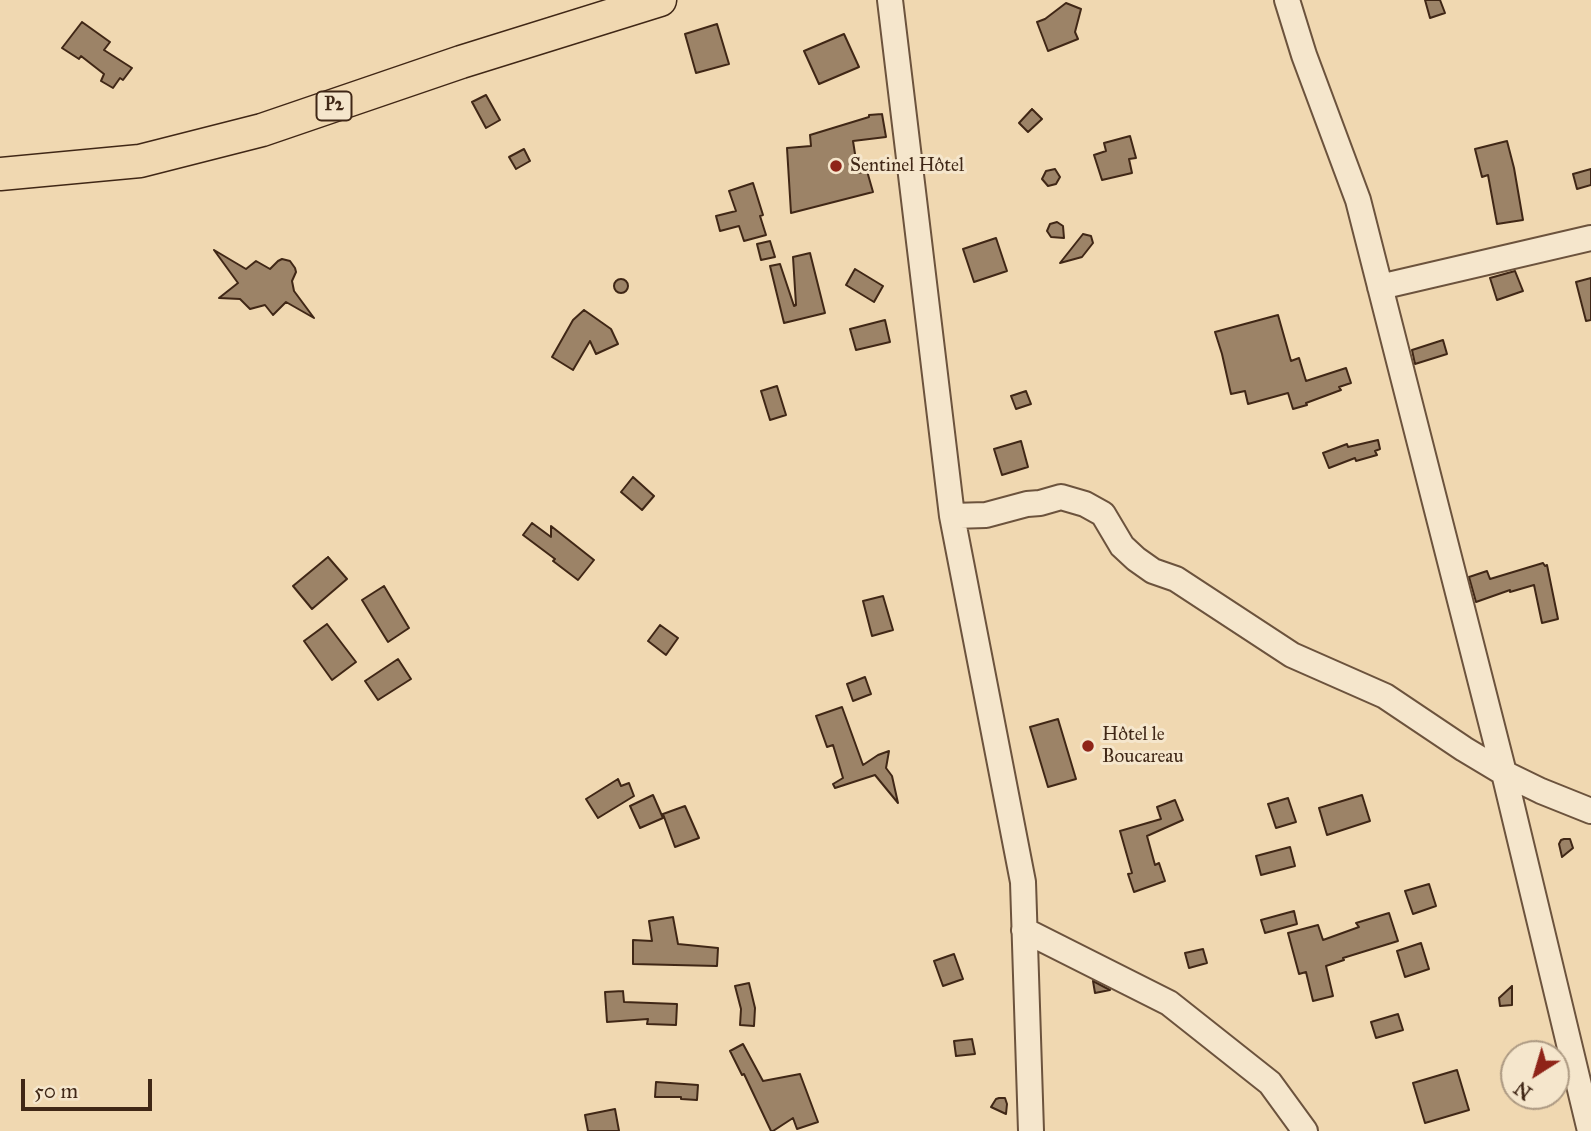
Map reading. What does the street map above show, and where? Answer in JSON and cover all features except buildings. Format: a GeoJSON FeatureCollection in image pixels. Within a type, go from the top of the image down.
{"type":"FeatureCollection","features":[{"type":"Feature","properties":{"kind":"main road","name":"P2"},"geometry":{"type":"LineString","coordinates":[[2,171],[140,161],[262,130],[625,5],[660,0]]}},
{"type":"Feature","properties":{"kind":"street"},"geometry":{"type":"LineString","coordinates":[[890,0],[952,516],[1023,882],[1031,1131]]}},
{"type":"Feature","properties":{"kind":"street"},"geometry":{"type":"LineString","coordinates":[[1287,0],[1304,55],[1358,200],[1504,773],[1590,1131]]}},
{"type":"Feature","properties":{"kind":"street"},"geometry":{"type":"LineString","coordinates":[[1381,287],[1591,238]]}},
{"type":"Feature","properties":{"kind":"street"},"geometry":{"type":"LineString","coordinates":[[952,516],[986,515],[1061,497],[1085,505],[1103,514],[1122,546],[1153,571],[1176,579],[1292,655],[1385,696],[1504,773],[1591,811]]}},
{"type":"Feature","properties":{"kind":"street"},"geometry":{"type":"LineString","coordinates":[[1024,930],[1169,1003],[1269,1083],[1305,1131]]}},
{"type":"Feature","properties":{"kind":"place","name":"Sentinel Hôtel"},"geometry":{"type":"Point","coordinates":[836,166]}},
{"type":"Feature","properties":{"kind":"place","name":"Hôtel le Boucareau"},"geometry":{"type":"Point","coordinates":[1088,746]}}]}
